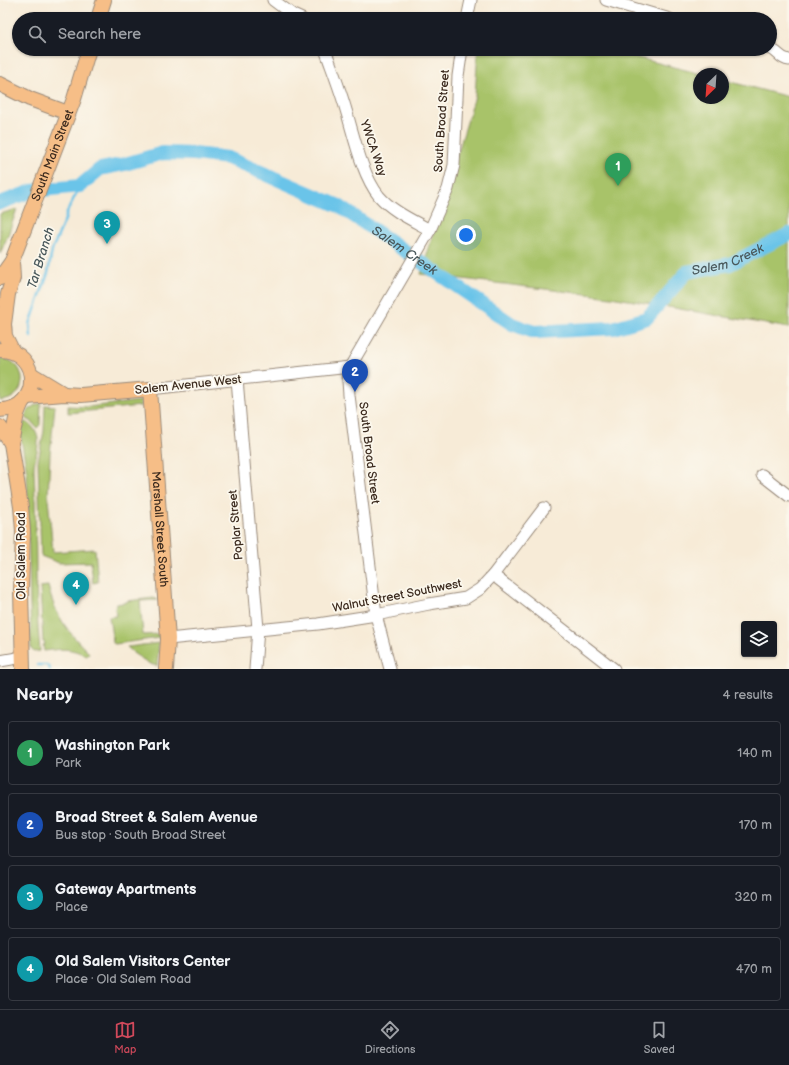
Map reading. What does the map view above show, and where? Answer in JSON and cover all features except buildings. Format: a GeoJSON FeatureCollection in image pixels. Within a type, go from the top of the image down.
{"type":"FeatureCollection","features":[{"type":"Feature","properties":{"kind":"main road"},"geometry":{"type":"LineString","coordinates":[[100,12],[104,0]]}},
{"type":"Feature","properties":{"kind":"main road","name":"South Main Street"},"geometry":{"type":"LineString","coordinates":[[0,278],[12,261],[27,224],[68,114],[87,56]]}},
{"type":"Feature","properties":{"kind":"main road"},"geometry":{"type":"LineString","coordinates":[[0,84],[30,99],[68,114]]}},
{"type":"Feature","properties":{"kind":"main road","name":"South Main Street"},"geometry":{"type":"LineString","coordinates":[[6,351],[4,324],[8,294],[13,278],[12,261]]}},
{"type":"Feature","properties":{"kind":"main road"},"geometry":{"type":"LineString","coordinates":[[6,351],[21,357],[31,374],[64,394]]}},
{"type":"Feature","properties":{"kind":"main road","name":"Old Salem Road"},"geometry":{"type":"LineString","coordinates":[[23,663],[21,591],[23,531],[21,507],[11,443],[17,414],[30,390],[32,382],[31,374]]}},
{"type":"Feature","properties":{"kind":"main road","name":"Salem Avenue West"},"geometry":{"type":"LineString","coordinates":[[0,410],[15,407],[24,400],[64,394],[81,395],[150,389]]}},
{"type":"Feature","properties":{"kind":"main road","name":"Marshall Street South"},"geometry":{"type":"LineString","coordinates":[[150,389],[168,639],[166,669]]}},
{"type":"Feature","properties":{"kind":"main road","name":"Old Salem Road"},"geometry":{"type":"LineString","coordinates":[[0,427],[11,443]]}},
{"type":"Feature","properties":{"kind":"street"},"geometry":{"type":"LineString","coordinates":[[273,0],[289,12]]}},
{"type":"Feature","properties":{"kind":"street"},"geometry":{"type":"LineString","coordinates":[[468,12],[471,0]]}},
{"type":"Feature","properties":{"kind":"street"},"geometry":{"type":"LineString","coordinates":[[606,0],[646,12]]}},
{"type":"Feature","properties":{"kind":"street"},"geometry":{"type":"LineString","coordinates":[[777,52],[786,60]]}},
{"type":"Feature","properties":{"kind":"street","name":"YWCA Way"},"geometry":{"type":"LineString","coordinates":[[328,56],[340,90],[359,152],[373,188],[380,197],[394,209],[430,230]]}},
{"type":"Feature","properties":{"kind":"street","name":"South Broad Street"},"geometry":{"type":"LineString","coordinates":[[390,669],[376,615],[348,380],[350,367],[430,230],[448,189],[454,165],[458,76],[461,56]]}},
{"type":"Feature","properties":{"kind":"street","name":"Salem Avenue West"},"geometry":{"type":"LineString","coordinates":[[150,389],[350,367]]}},
{"type":"Feature","properties":{"kind":"street","name":"Poplar Street"},"geometry":{"type":"LineString","coordinates":[[237,379],[258,629],[255,669]]}},
{"type":"Feature","properties":{"kind":"street"},"geometry":{"type":"LineString","coordinates":[[762,476],[789,496]]}},
{"type":"Feature","properties":{"kind":"street","name":"Walnut Street Southwest"},"geometry":{"type":"LineString","coordinates":[[168,639],[318,624],[466,598],[480,589],[493,575],[544,508]]}},
{"type":"Feature","properties":{"kind":"street"},"geometry":{"type":"LineString","coordinates":[[493,575],[614,669]]}},
{"type":"Feature","properties":{"kind":"street"},"geometry":{"type":"LineString","coordinates":[[0,661],[23,663]]}},
{"type":"Feature","properties":{"kind":"green space"},"geometry":{"type":"Polygon","coordinates":[[[478,56],[631,56],[693,72],[693,104],[729,104],[729,82],[789,97],[789,328],[611,297],[421,274],[475,96],[478,56]]]}},
{"type":"Feature","properties":{"kind":"green space"},"geometry":{"type":"Polygon","coordinates":[[[17,209],[8,235],[0,254],[0,214],[17,209]]]}},
{"type":"Feature","properties":{"kind":"green space"},"geometry":{"type":"Polygon","coordinates":[[[2,358],[11,361],[17,367],[21,374],[22,381],[16,395],[9,399],[0,401],[0,359],[2,358]]]}},
{"type":"Feature","properties":{"kind":"green space"},"geometry":{"type":"Polygon","coordinates":[[[141,401],[141,406],[68,413],[68,406],[88,407],[141,401]]]}},
{"type":"Feature","properties":{"kind":"green space"},"geometry":{"type":"Polygon","coordinates":[[[41,403],[40,425],[37,428],[31,421],[25,418],[31,408],[41,403]]]}},
{"type":"Feature","properties":{"kind":"green space"},"geometry":{"type":"Polygon","coordinates":[[[45,405],[55,406],[50,454],[48,498],[53,552],[95,549],[98,582],[93,583],[91,562],[59,563],[41,556],[38,461],[44,431],[45,405]]]}},
{"type":"Feature","properties":{"kind":"green space"},"geometry":{"type":"Polygon","coordinates":[[[24,422],[27,422],[33,428],[38,439],[34,469],[37,606],[40,651],[34,652],[31,649],[27,473],[19,427],[23,427],[24,422]]]}},
{"type":"Feature","properties":{"kind":"green space"},"geometry":{"type":"Polygon","coordinates":[[[48,586],[54,606],[63,623],[89,653],[87,656],[76,651],[66,649],[44,651],[43,645],[45,645],[43,642],[40,587],[48,586]]]}},
{"type":"Feature","properties":{"kind":"green space"},"geometry":{"type":"Polygon","coordinates":[[[154,598],[158,600],[140,601],[143,635],[159,634],[159,638],[115,644],[113,643],[109,617],[116,616],[115,608],[117,604],[127,601],[154,598]]]}},
{"type":"Feature","properties":{"kind":"green space"},"geometry":{"type":"Polygon","coordinates":[[[159,643],[157,666],[150,664],[133,653],[127,647],[159,643]]]}},
{"type":"Feature","properties":{"kind":"waterway","name":"Salem Creek"},"geometry":{"type":"LineString","coordinates":[[0,203],[32,191],[80,186],[100,169],[125,164],[163,153],[194,154],[228,158],[339,206],[512,324],[534,332],[613,328],[647,318],[687,272],[730,264],[789,234]]}},
{"type":"Feature","properties":{"kind":"waterway","name":"Tar Branch"},"geometry":{"type":"LineString","coordinates":[[31,337],[30,324],[48,273],[52,250],[66,214],[80,186]]}},
{"type":"Feature","properties":{"kind":"waterway","name":"Tar Branch"},"geometry":{"type":"LineString","coordinates":[[38,665],[47,665],[50,669]]}},
{"type":"Feature","properties":{"kind":"place","name":"Washington Park"},"geometry":{"type":"Point","coordinates":[618,186]}},
{"type":"Feature","properties":{"kind":"place","name":"Gateway Apartments"},"geometry":{"type":"Point","coordinates":[107,244]}},
{"type":"Feature","properties":{"kind":"place","name":"Broad Street & Salem Avenue"},"geometry":{"type":"Point","coordinates":[355,392]}},
{"type":"Feature","properties":{"kind":"place","name":"Old Salem Visitors Center"},"geometry":{"type":"Point","coordinates":[76,605]}}]}
